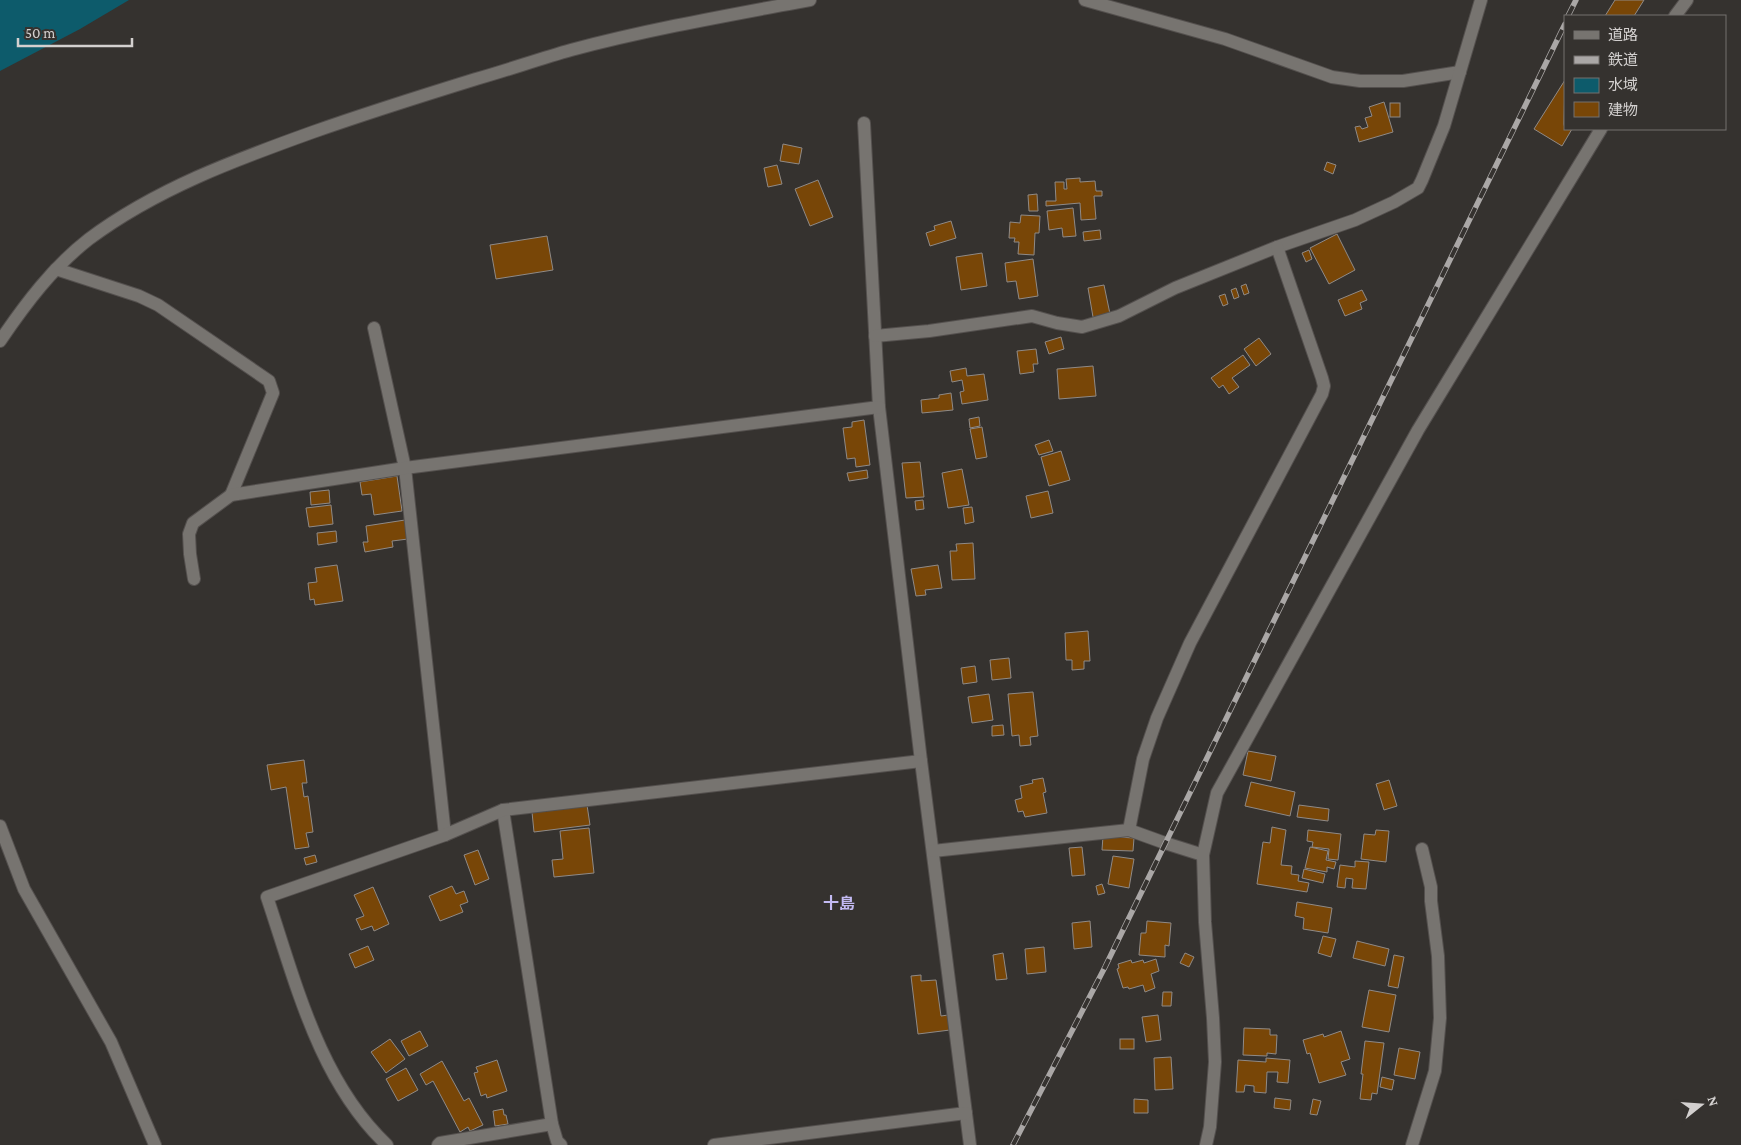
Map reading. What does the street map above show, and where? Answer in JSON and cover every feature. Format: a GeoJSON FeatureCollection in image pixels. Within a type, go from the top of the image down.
{"type":"FeatureCollection","features":[{"type":"Feature","properties":{"kind":"street"},"geometry":{"type":"LineString","coordinates":[[0,341],[25,304],[56,269],[89,240],[142,204],[199,176],[354,117],[572,50],[700,20],[810,0]]}},
{"type":"Feature","properties":{"kind":"street"},"geometry":{"type":"LineString","coordinates":[[1085,0],[1225,39],[1332,77],[1360,82],[1403,81],[1460,72]]}},
{"type":"Feature","properties":{"kind":"street"},"geometry":{"type":"LineString","coordinates":[[875,336],[929,331],[1032,316],[1082,327],[1119,316],[1175,288],[1277,247],[1355,220],[1394,202],[1418,188],[1444,126],[1481,0]]}},
{"type":"Feature","properties":{"kind":"street"},"geometry":{"type":"LineString","coordinates":[[1676,15],[1687,0]]}},
{"type":"Feature","properties":{"kind":"street"},"geometry":{"type":"LineString","coordinates":[[864,123],[879,407],[921,761],[970,1145]]}},
{"type":"Feature","properties":{"kind":"street"},"geometry":{"type":"LineString","coordinates":[[1206,1145],[1210,1127],[1215,1062],[1205,922],[1203,855],[1217,794],[1418,430],[1601,130]]}},
{"type":"Feature","properties":{"kind":"street"},"geometry":{"type":"LineString","coordinates":[[1129,830],[1143,759],[1157,718],[1190,643],[1322,394],[1324,386],[1322,378],[1277,247]]}},
{"type":"Feature","properties":{"kind":"street"},"geometry":{"type":"LineString","coordinates":[[56,269],[139,296],[158,305],[269,381],[273,393],[231,495]]}},
{"type":"Feature","properties":{"kind":"street"},"geometry":{"type":"LineString","coordinates":[[374,328],[405,468],[445,835]]}},
{"type":"Feature","properties":{"kind":"street"},"geometry":{"type":"LineString","coordinates":[[194,579],[189,534],[193,523],[231,495],[405,468],[879,407]]}},
{"type":"Feature","properties":{"kind":"street"},"geometry":{"type":"LineString","coordinates":[[388,1145],[374,1132],[343,1091],[323,1052],[310,1025],[267,897],[445,835],[503,810],[921,761]]}},
{"type":"Feature","properties":{"kind":"street"},"geometry":{"type":"LineString","coordinates":[[503,810],[552,1124],[557,1141],[561,1145]]}},
{"type":"Feature","properties":{"kind":"street"},"geometry":{"type":"LineString","coordinates":[[0,826],[24,889],[111,1042],[155,1145]]}},
{"type":"Feature","properties":{"kind":"street"},"geometry":{"type":"LineString","coordinates":[[933,851],[1129,830],[1165,844],[1203,855]]}},
{"type":"Feature","properties":{"kind":"street"},"geometry":{"type":"LineString","coordinates":[[1412,1145],[1435,1071],[1440,1018],[1438,956],[1431,887],[1422,849]]}},
{"type":"Feature","properties":{"kind":"street"},"geometry":{"type":"LineString","coordinates":[[714,1145],[966,1113]]}},
{"type":"Feature","properties":{"kind":"street"},"geometry":{"type":"LineString","coordinates":[[438,1145],[440,1143],[552,1124]]}},
{"type":"Feature","properties":{"kind":"water"},"geometry":{"type":"Polygon","coordinates":[[[0,0],[129,0],[80,29],[0,71],[0,0]]]}},
{"type":"Feature","properties":{"kind":"building"},"geometry":{"type":"Polygon","coordinates":[[[1615,0],[1644,0],[1635,15],[1606,15],[1615,0]]]}},
{"type":"Feature","properties":{"kind":"building"},"geometry":{"type":"Polygon","coordinates":[[[1564,82],[1564,130],[1571,130],[1562,146],[1534,129],[1564,82]]]}},
{"type":"Feature","properties":{"kind":"building"},"geometry":{"type":"Polygon","coordinates":[[[1384,102],[1393,132],[1359,142],[1355,127],[1360,126],[1362,129],[1368,127],[1365,118],[1372,116],[1369,107],[1384,102]]]}},
{"type":"Feature","properties":{"kind":"building"},"geometry":{"type":"Polygon","coordinates":[[[1390,103],[1400,103],[1400,117],[1390,117],[1390,103]]]}},
{"type":"Feature","properties":{"kind":"building"},"geometry":{"type":"Polygon","coordinates":[[[783,144],[802,148],[799,164],[780,161],[783,144]]]}},
{"type":"Feature","properties":{"kind":"building"},"geometry":{"type":"Polygon","coordinates":[[[1327,162],[1336,165],[1333,174],[1324,170],[1327,162]]]}},
{"type":"Feature","properties":{"kind":"building"},"geometry":{"type":"Polygon","coordinates":[[[777,165],[782,184],[768,187],[764,168],[777,165]]]}},
{"type":"Feature","properties":{"kind":"building"},"geometry":{"type":"Polygon","coordinates":[[[1080,178],[1080,182],[1095,181],[1096,191],[1102,191],[1102,196],[1094,196],[1096,219],[1081,220],[1080,203],[1046,206],[1046,201],[1056,201],[1055,182],[1064,182],[1064,189],[1067,189],[1066,179],[1080,178]]]}},
{"type":"Feature","properties":{"kind":"building"},"geometry":{"type":"Polygon","coordinates":[[[818,180],[833,217],[810,226],[795,189],[818,180]]]}},
{"type":"Feature","properties":{"kind":"building"},"geometry":{"type":"Polygon","coordinates":[[[1037,194],[1038,211],[1029,211],[1028,195],[1037,194]]]}},
{"type":"Feature","properties":{"kind":"building"},"geometry":{"type":"Polygon","coordinates":[[[1073,208],[1076,236],[1063,237],[1062,228],[1049,230],[1047,211],[1073,208]]]}},
{"type":"Feature","properties":{"kind":"building"},"geometry":{"type":"Polygon","coordinates":[[[1021,215],[1040,216],[1039,233],[1035,233],[1034,255],[1018,254],[1019,242],[1014,242],[1015,238],[1009,238],[1010,222],[1020,223],[1021,215]]]}},
{"type":"Feature","properties":{"kind":"building"},"geometry":{"type":"Polygon","coordinates":[[[951,221],[956,238],[930,246],[926,233],[935,230],[934,226],[951,221]]]}},
{"type":"Feature","properties":{"kind":"building"},"geometry":{"type":"Polygon","coordinates":[[[1100,230],[1101,239],[1084,241],[1083,232],[1100,230]]]}},
{"type":"Feature","properties":{"kind":"building"},"geometry":{"type":"Polygon","coordinates":[[[1337,234],[1355,270],[1329,284],[1310,248],[1337,234]]]}},
{"type":"Feature","properties":{"kind":"building"},"geometry":{"type":"Polygon","coordinates":[[[547,236],[553,270],[496,279],[490,245],[547,236]]]}},
{"type":"Feature","properties":{"kind":"building"},"geometry":{"type":"Polygon","coordinates":[[[1309,250],[1312,259],[1306,262],[1302,253],[1309,250]]]}},
{"type":"Feature","properties":{"kind":"building"},"geometry":{"type":"Polygon","coordinates":[[[982,253],[987,286],[961,290],[956,257],[982,253]]]}},
{"type":"Feature","properties":{"kind":"building"},"geometry":{"type":"Polygon","coordinates":[[[1033,259],[1038,296],[1019,299],[1016,281],[1007,282],[1005,263],[1033,259]]]}},
{"type":"Feature","properties":{"kind":"building"},"geometry":{"type":"Polygon","coordinates":[[[1246,284],[1249,293],[1244,295],[1241,286],[1246,284]]]}},
{"type":"Feature","properties":{"kind":"building"},"geometry":{"type":"Polygon","coordinates":[[[1104,285],[1110,314],[1093,317],[1088,288],[1104,285]]]}},
{"type":"Feature","properties":{"kind":"building"},"geometry":{"type":"Polygon","coordinates":[[[1236,288],[1239,297],[1234,299],[1231,290],[1236,288]]]}},
{"type":"Feature","properties":{"kind":"building"},"geometry":{"type":"Polygon","coordinates":[[[1362,290],[1367,300],[1360,303],[1362,309],[1345,316],[1338,300],[1362,290]]]}},
{"type":"Feature","properties":{"kind":"building"},"geometry":{"type":"Polygon","coordinates":[[[1225,294],[1228,304],[1223,306],[1219,296],[1225,294]]]}},
{"type":"Feature","properties":{"kind":"building"},"geometry":{"type":"Polygon","coordinates":[[[1061,337],[1064,349],[1049,354],[1045,342],[1061,337]]]}},
{"type":"Feature","properties":{"kind":"building"},"geometry":{"type":"Polygon","coordinates":[[[1259,338],[1271,354],[1256,366],[1244,349],[1259,338]]]}},
{"type":"Feature","properties":{"kind":"building"},"geometry":{"type":"Polygon","coordinates":[[[1036,349],[1038,364],[1033,364],[1034,372],[1020,374],[1017,351],[1036,349]]]}},
{"type":"Feature","properties":{"kind":"building"},"geometry":{"type":"Polygon","coordinates":[[[1243,355],[1250,365],[1232,378],[1239,387],[1229,394],[1223,385],[1219,388],[1211,378],[1243,355]]]}},
{"type":"Feature","properties":{"kind":"building"},"geometry":{"type":"Polygon","coordinates":[[[1093,366],[1096,396],[1059,399],[1057,369],[1093,366]]]}},
{"type":"Feature","properties":{"kind":"building"},"geometry":{"type":"Polygon","coordinates":[[[966,368],[967,376],[984,374],[988,400],[962,404],[960,392],[964,391],[962,380],[952,382],[950,371],[966,368]]]}},
{"type":"Feature","properties":{"kind":"building"},"geometry":{"type":"Polygon","coordinates":[[[951,393],[953,410],[922,413],[921,400],[939,398],[939,395],[951,393]]]}},
{"type":"Feature","properties":{"kind":"building"},"geometry":{"type":"Polygon","coordinates":[[[979,417],[980,426],[970,428],[969,419],[979,417]]]}},
{"type":"Feature","properties":{"kind":"building"},"geometry":{"type":"Polygon","coordinates":[[[864,420],[870,465],[856,467],[855,458],[847,459],[843,428],[852,427],[852,422],[864,420]]]}},
{"type":"Feature","properties":{"kind":"building"},"geometry":{"type":"Polygon","coordinates":[[[982,427],[987,457],[976,459],[970,429],[982,427]]]}},
{"type":"Feature","properties":{"kind":"building"},"geometry":{"type":"Polygon","coordinates":[[[1049,440],[1053,451],[1039,455],[1035,445],[1049,440]]]}},
{"type":"Feature","properties":{"kind":"building"},"geometry":{"type":"Polygon","coordinates":[[[1061,451],[1070,480],[1049,486],[1041,457],[1061,451]]]}},
{"type":"Feature","properties":{"kind":"building"},"geometry":{"type":"Polygon","coordinates":[[[920,462],[924,497],[906,498],[902,463],[920,462]]]}},
{"type":"Feature","properties":{"kind":"building"},"geometry":{"type":"Polygon","coordinates":[[[962,469],[969,505],[948,508],[942,473],[962,469]]]}},
{"type":"Feature","properties":{"kind":"building"},"geometry":{"type":"Polygon","coordinates":[[[867,470],[868,478],[849,481],[847,473],[867,470]]]}},
{"type":"Feature","properties":{"kind":"building"},"geometry":{"type":"Polygon","coordinates":[[[397,476],[402,511],[374,515],[371,494],[362,495],[360,482],[397,476]]]}},
{"type":"Feature","properties":{"kind":"building"},"geometry":{"type":"Polygon","coordinates":[[[329,490],[330,503],[311,505],[310,492],[329,490]]]}},
{"type":"Feature","properties":{"kind":"building"},"geometry":{"type":"Polygon","coordinates":[[[1048,491],[1053,513],[1031,518],[1026,496],[1048,491]]]}},
{"type":"Feature","properties":{"kind":"building"},"geometry":{"type":"Polygon","coordinates":[[[923,500],[924,509],[916,510],[915,501],[923,500]]]}},
{"type":"Feature","properties":{"kind":"building"},"geometry":{"type":"Polygon","coordinates":[[[331,505],[333,524],[309,527],[306,508],[331,505]]]}},
{"type":"Feature","properties":{"kind":"building"},"geometry":{"type":"Polygon","coordinates":[[[972,507],[974,522],[965,524],[963,508],[972,507]]]}},
{"type":"Feature","properties":{"kind":"building"},"geometry":{"type":"Polygon","coordinates":[[[405,520],[408,539],[392,541],[393,547],[365,552],[363,542],[368,542],[366,526],[405,520]]]}},
{"type":"Feature","properties":{"kind":"building"},"geometry":{"type":"Polygon","coordinates":[[[336,531],[337,542],[318,545],[317,533],[336,531]]]}},
{"type":"Feature","properties":{"kind":"building"},"geometry":{"type":"Polygon","coordinates":[[[973,543],[975,579],[952,580],[950,551],[957,551],[956,544],[973,543]]]}},
{"type":"Feature","properties":{"kind":"building"},"geometry":{"type":"Polygon","coordinates":[[[337,565],[343,601],[315,605],[314,599],[310,600],[308,583],[317,582],[315,568],[337,565]]]}},
{"type":"Feature","properties":{"kind":"building"},"geometry":{"type":"Polygon","coordinates":[[[938,565],[942,588],[925,590],[926,595],[916,596],[911,569],[938,565]]]}},
{"type":"Feature","properties":{"kind":"building"},"geometry":{"type":"Polygon","coordinates":[[[1088,631],[1090,661],[1084,661],[1084,669],[1072,670],[1072,660],[1066,660],[1065,633],[1088,631]]]}},
{"type":"Feature","properties":{"kind":"building"},"geometry":{"type":"Polygon","coordinates":[[[1009,658],[1011,678],[992,680],[990,660],[1009,658]]]}},
{"type":"Feature","properties":{"kind":"building"},"geometry":{"type":"Polygon","coordinates":[[[975,666],[977,682],[963,684],[961,668],[975,666]]]}},
{"type":"Feature","properties":{"kind":"building"},"geometry":{"type":"Polygon","coordinates":[[[1033,692],[1038,736],[1030,737],[1031,745],[1020,746],[1019,735],[1012,736],[1008,694],[1033,692]]]}},
{"type":"Feature","properties":{"kind":"building"},"geometry":{"type":"Polygon","coordinates":[[[989,694],[993,720],[972,723],[968,697],[989,694]]]}},
{"type":"Feature","properties":{"kind":"building"},"geometry":{"type":"Polygon","coordinates":[[[1003,725],[1004,735],[992,736],[992,726],[1003,725]]]}},
{"type":"Feature","properties":{"kind":"building"},"geometry":{"type":"Polygon","coordinates":[[[1248,751],[1276,756],[1271,781],[1243,775],[1248,751]]]}},
{"type":"Feature","properties":{"kind":"building"},"geometry":{"type":"Polygon","coordinates":[[[304,760],[307,783],[302,783],[304,797],[308,796],[313,832],[306,833],[309,847],[295,849],[286,787],[271,790],[267,765],[304,760]]]}},
{"type":"Feature","properties":{"kind":"building"},"geometry":{"type":"Polygon","coordinates":[[[1043,778],[1046,792],[1043,793],[1047,813],[1025,817],[1023,811],[1018,812],[1015,800],[1022,798],[1020,786],[1033,783],[1032,780],[1043,778]]]}},
{"type":"Feature","properties":{"kind":"building"},"geometry":{"type":"Polygon","coordinates":[[[1389,780],[1397,806],[1384,810],[1376,784],[1389,780]]]}},
{"type":"Feature","properties":{"kind":"building"},"geometry":{"type":"Polygon","coordinates":[[[1251,782],[1295,792],[1290,816],[1245,806],[1251,782]]]}},
{"type":"Feature","properties":{"kind":"building"},"geometry":{"type":"Polygon","coordinates":[[[587,805],[590,825],[534,832],[532,812],[587,805]]]}},
{"type":"Feature","properties":{"kind":"building"},"geometry":{"type":"Polygon","coordinates":[[[1299,805],[1329,809],[1328,821],[1297,817],[1299,805]]]}},
{"type":"Feature","properties":{"kind":"building"},"geometry":{"type":"Polygon","coordinates":[[[1272,827],[1286,830],[1281,865],[1292,866],[1291,874],[1299,875],[1298,881],[1309,883],[1307,892],[1257,884],[1263,842],[1270,843],[1272,827]]]}},
{"type":"Feature","properties":{"kind":"building"},"geometry":{"type":"Polygon","coordinates":[[[589,828],[594,873],[554,877],[552,860],[563,859],[560,831],[589,828]]]}},
{"type":"Feature","properties":{"kind":"building"},"geometry":{"type":"Polygon","coordinates":[[[1308,830],[1341,834],[1338,860],[1328,859],[1329,849],[1312,847],[1313,842],[1307,841],[1308,830]]]}},
{"type":"Feature","properties":{"kind":"building"},"geometry":{"type":"Polygon","coordinates":[[[1376,830],[1389,831],[1386,862],[1361,859],[1364,834],[1375,835],[1376,830]]]}},
{"type":"Feature","properties":{"kind":"building"},"geometry":{"type":"Polygon","coordinates":[[[1103,836],[1134,838],[1133,851],[1102,850],[1103,836]]]}},
{"type":"Feature","properties":{"kind":"building"},"geometry":{"type":"Polygon","coordinates":[[[1082,847],[1085,875],[1072,876],[1069,848],[1082,847]]]}},
{"type":"Feature","properties":{"kind":"building"},"geometry":{"type":"Polygon","coordinates":[[[1310,847],[1328,851],[1326,860],[1336,862],[1334,869],[1327,867],[1327,872],[1305,868],[1310,847]]]}},
{"type":"Feature","properties":{"kind":"building"},"geometry":{"type":"Polygon","coordinates":[[[478,850],[489,879],[475,885],[464,855],[478,850]]]}},
{"type":"Feature","properties":{"kind":"building"},"geometry":{"type":"Polygon","coordinates":[[[315,855],[317,862],[306,865],[304,858],[315,855]]]}},
{"type":"Feature","properties":{"kind":"building"},"geometry":{"type":"Polygon","coordinates":[[[1113,856],[1134,859],[1129,888],[1108,884],[1113,856]]]}},
{"type":"Feature","properties":{"kind":"building"},"geometry":{"type":"Polygon","coordinates":[[[1355,861],[1369,862],[1366,889],[1352,888],[1353,879],[1346,878],[1345,888],[1337,887],[1340,865],[1355,867],[1355,861]]]}},
{"type":"Feature","properties":{"kind":"building"},"geometry":{"type":"Polygon","coordinates":[[[1304,869],[1325,874],[1323,883],[1302,878],[1304,869]]]}},
{"type":"Feature","properties":{"kind":"building"},"geometry":{"type":"Polygon","coordinates":[[[1102,884],[1105,893],[1098,895],[1096,886],[1102,884]]]}},
{"type":"Feature","properties":{"kind":"building"},"geometry":{"type":"Polygon","coordinates":[[[452,886],[456,894],[464,891],[468,902],[460,905],[463,912],[440,921],[429,896],[452,886]]]}},
{"type":"Feature","properties":{"kind":"building"},"geometry":{"type":"Polygon","coordinates":[[[373,887],[389,924],[374,931],[372,926],[361,930],[356,919],[364,916],[354,895],[373,887]]]}},
{"type":"Feature","properties":{"kind":"building"},"geometry":{"type":"Polygon","coordinates":[[[1297,902],[1332,908],[1328,933],[1303,929],[1304,918],[1295,916],[1297,902]]]}},
{"type":"Feature","properties":{"kind":"building"},"geometry":{"type":"Polygon","coordinates":[[[1090,921],[1092,947],[1074,949],[1072,923],[1090,921]]]}},
{"type":"Feature","properties":{"kind":"building"},"geometry":{"type":"Polygon","coordinates":[[[1147,921],[1171,923],[1169,946],[1165,945],[1165,957],[1139,955],[1141,933],[1146,933],[1147,921]]]}},
{"type":"Feature","properties":{"kind":"building"},"geometry":{"type":"Polygon","coordinates":[[[1323,936],[1336,939],[1331,957],[1318,953],[1323,936]]]}},
{"type":"Feature","properties":{"kind":"building"},"geometry":{"type":"Polygon","coordinates":[[[1357,941],[1389,949],[1385,966],[1353,958],[1357,941]]]}},
{"type":"Feature","properties":{"kind":"building"},"geometry":{"type":"Polygon","coordinates":[[[368,946],[374,960],[355,968],[349,954],[368,946]]]}},
{"type":"Feature","properties":{"kind":"building"},"geometry":{"type":"Polygon","coordinates":[[[1044,947],[1046,972],[1027,974],[1025,949],[1044,947]]]}},
{"type":"Feature","properties":{"kind":"building"},"geometry":{"type":"Polygon","coordinates":[[[1003,953],[1007,979],[996,980],[993,955],[1003,953]]]}},
{"type":"Feature","properties":{"kind":"building"},"geometry":{"type":"Polygon","coordinates":[[[1185,953],[1194,957],[1189,967],[1180,963],[1185,953]]]}},
{"type":"Feature","properties":{"kind":"building"},"geometry":{"type":"Polygon","coordinates":[[[1394,955],[1404,957],[1398,988],[1388,986],[1394,955]]]}},
{"type":"Feature","properties":{"kind":"building"},"geometry":{"type":"Polygon","coordinates":[[[1156,959],[1159,971],[1151,974],[1155,988],[1145,992],[1143,985],[1129,989],[1128,987],[1123,988],[1117,969],[1119,968],[1118,964],[1131,960],[1132,963],[1143,960],[1144,963],[1156,959]]]}},
{"type":"Feature","properties":{"kind":"building"},"geometry":{"type":"Polygon","coordinates":[[[921,975],[921,981],[936,980],[941,1016],[948,1015],[950,1030],[918,1034],[911,976],[921,975]]]}},
{"type":"Feature","properties":{"kind":"building"},"geometry":{"type":"Polygon","coordinates":[[[1369,990],[1396,995],[1389,1032],[1362,1027],[1369,990]]]}},
{"type":"Feature","properties":{"kind":"building"},"geometry":{"type":"Polygon","coordinates":[[[1163,992],[1172,992],[1171,1006],[1162,1006],[1163,992]]]}},
{"type":"Feature","properties":{"kind":"building"},"geometry":{"type":"Polygon","coordinates":[[[1158,1015],[1161,1040],[1146,1042],[1142,1017],[1158,1015]]]}},
{"type":"Feature","properties":{"kind":"building"},"geometry":{"type":"Polygon","coordinates":[[[1244,1028],[1270,1029],[1270,1035],[1277,1035],[1276,1054],[1267,1053],[1267,1056],[1243,1055],[1244,1028]]]}},
{"type":"Feature","properties":{"kind":"building"},"geometry":{"type":"Polygon","coordinates":[[[420,1031],[428,1046],[409,1056],[401,1041],[420,1031]]]}},
{"type":"Feature","properties":{"kind":"building"},"geometry":{"type":"Polygon","coordinates":[[[1341,1031],[1350,1059],[1341,1062],[1346,1075],[1319,1083],[1310,1053],[1307,1054],[1303,1040],[1323,1034],[1324,1037],[1341,1031]]]}},
{"type":"Feature","properties":{"kind":"building"},"geometry":{"type":"Polygon","coordinates":[[[390,1039],[405,1059],[386,1073],[371,1052],[390,1039]]]}},
{"type":"Feature","properties":{"kind":"building"},"geometry":{"type":"Polygon","coordinates":[[[1120,1039],[1134,1039],[1134,1049],[1120,1049],[1120,1039]]]}},
{"type":"Feature","properties":{"kind":"building"},"geometry":{"type":"Polygon","coordinates":[[[1365,1041],[1384,1043],[1377,1094],[1372,1093],[1371,1100],[1360,1099],[1365,1041]]]}},
{"type":"Feature","properties":{"kind":"building"},"geometry":{"type":"Polygon","coordinates":[[[1399,1048],[1420,1052],[1415,1079],[1394,1075],[1399,1048]]]}},
{"type":"Feature","properties":{"kind":"building"},"geometry":{"type":"Polygon","coordinates":[[[1171,1057],[1173,1089],[1155,1090],[1154,1058],[1171,1057]]]}},
{"type":"Feature","properties":{"kind":"building"},"geometry":{"type":"Polygon","coordinates":[[[1266,1058],[1290,1060],[1288,1083],[1277,1082],[1278,1072],[1267,1072],[1266,1093],[1254,1092],[1254,1086],[1245,1085],[1244,1092],[1236,1092],[1238,1060],[1266,1062],[1266,1058]]]}},
{"type":"Feature","properties":{"kind":"building"},"geometry":{"type":"Polygon","coordinates":[[[497,1060],[507,1091],[487,1098],[486,1094],[481,1096],[474,1073],[478,1072],[476,1067],[497,1060]]]}},
{"type":"Feature","properties":{"kind":"building"},"geometry":{"type":"Polygon","coordinates":[[[442,1061],[464,1101],[469,1098],[483,1125],[470,1131],[468,1127],[460,1132],[433,1081],[426,1085],[420,1074],[442,1061]]]}},
{"type":"Feature","properties":{"kind":"building"},"geometry":{"type":"Polygon","coordinates":[[[406,1068],[418,1090],[398,1101],[386,1079],[406,1068]]]}},
{"type":"Feature","properties":{"kind":"building"},"geometry":{"type":"Polygon","coordinates":[[[1382,1077],[1394,1080],[1392,1090],[1380,1087],[1382,1077]]]}},
{"type":"Feature","properties":{"kind":"building"},"geometry":{"type":"Polygon","coordinates":[[[1275,1098],[1291,1100],[1290,1110],[1274,1108],[1275,1098]]]}},
{"type":"Feature","properties":{"kind":"building"},"geometry":{"type":"Polygon","coordinates":[[[1134,1099],[1148,1100],[1148,1113],[1134,1113],[1134,1099]]]}},
{"type":"Feature","properties":{"kind":"building"},"geometry":{"type":"Polygon","coordinates":[[[1313,1099],[1321,1101],[1317,1115],[1310,1114],[1313,1099]]]}},
{"type":"Feature","properties":{"kind":"building"},"geometry":{"type":"Polygon","coordinates":[[[503,1109],[508,1124],[495,1126],[493,1111],[503,1109]]]}},
{"type":"Feature","properties":{"kind":"railway"},"geometry":{"type":"LineString","coordinates":[[1568,15],[1576,0]]}},
{"type":"Feature","properties":{"kind":"railway"},"geometry":{"type":"LineString","coordinates":[[1013,1145],[1105,967],[1564,26]]}},
{"type":"Feature","properties":{"kind":"district","name":"十島"},"geometry":{"type":"Point","coordinates":[839,903]}}]}
